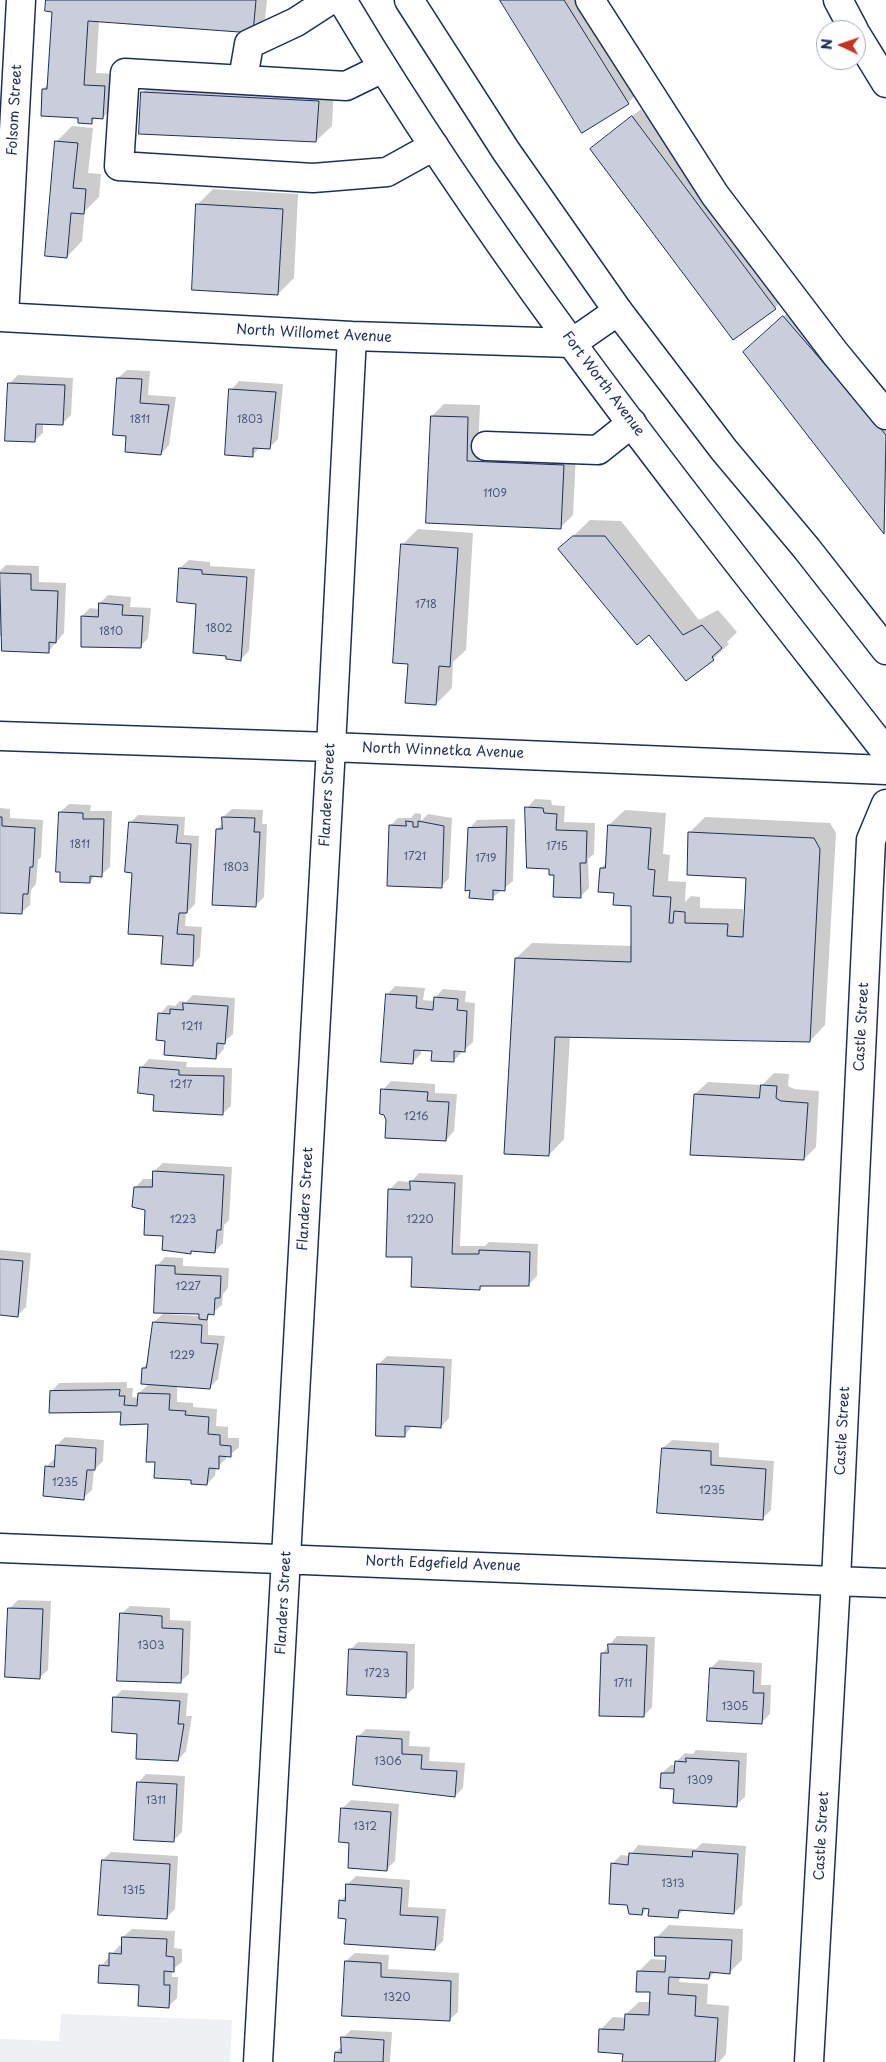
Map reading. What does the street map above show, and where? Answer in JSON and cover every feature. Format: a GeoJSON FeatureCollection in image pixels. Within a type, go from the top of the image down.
{"type":"FeatureCollection","features":[{"type":"Feature","properties":{"kind":"street"},"geometry":{"type":"LineString","coordinates":[[243,79],[249,44],[296,22],[330,0]]}},
{"type":"Feature","properties":{"kind":"street","name":"Fort Worth Avenue"},"geometry":{"type":"LineString","coordinates":[[342,0],[382,68],[434,146],[572,343],[886,752]]}},
{"type":"Feature","properties":{"kind":"street"},"geometry":{"type":"LineString","coordinates":[[409,0],[506,151],[618,311],[724,450],[807,549],[886,650]]}},
{"type":"Feature","properties":{"kind":"street"},"geometry":{"type":"LineString","coordinates":[[590,0],[715,195],[835,353],[886,415]]}},
{"type":"Feature","properties":{"kind":"street"},"geometry":{"type":"LineString","coordinates":[[838,0],[849,20]]}},
{"type":"Feature","properties":{"kind":"street","name":"Folsom Street"},"geometry":{"type":"LineString","coordinates":[[2,317],[21,11]]}},
{"type":"Feature","properties":{"kind":"street"},"geometry":{"type":"LineString","coordinates":[[866,50],[886,83]]}},
{"type":"Feature","properties":{"kind":"street"},"geometry":{"type":"LineString","coordinates":[[382,68],[346,86],[125,72],[119,166],[313,178],[387,172],[434,146]]}},
{"type":"Feature","properties":{"kind":"street"},"geometry":{"type":"LineString","coordinates":[[572,343],[618,311]]}},
{"type":"Feature","properties":{"kind":"street","name":"North Willomet Avenue"},"geometry":{"type":"LineString","coordinates":[[2,317],[352,336],[572,343]]}},
{"type":"Feature","properties":{"kind":"street","name":"Flanders Street"},"geometry":{"type":"LineString","coordinates":[[258,2062],[287,1558],[352,336]]}},
{"type":"Feature","properties":{"kind":"street"},"geometry":{"type":"LineString","coordinates":[[486,446],[598,450],[632,423]]}},
{"type":"Feature","properties":{"kind":"street","name":"North Winnetka Avenue"},"geometry":{"type":"LineString","coordinates":[[0,736],[331,747],[886,770]]}},
{"type":"Feature","properties":{"kind":"street","name":"Castle Street"},"geometry":{"type":"LineString","coordinates":[[809,2062],[836,1580],[870,840],[886,804]]}},
{"type":"Feature","properties":{"kind":"street","name":"North Edgefield Avenue"},"geometry":{"type":"LineString","coordinates":[[0,1548],[886,1583]]}},
{"type":"Feature","properties":{"kind":"shaded area"},"geometry":{"type":"Polygon","coordinates":[[[61,2014],[232,2020],[230,2062],[0,2062],[0,2039],[59,2041],[61,2014]]]}},
{"type":"Feature","properties":{"kind":"building"},"geometry":{"type":"Polygon","coordinates":[[[46,0],[256,0],[253,33],[88,21],[84,85],[105,86],[103,119],[92,118],[92,124],[78,123],[78,118],[41,116],[42,89],[47,89],[52,12],[45,11],[46,0]]]}},
{"type":"Feature","properties":{"kind":"building"},"geometry":{"type":"Polygon","coordinates":[[[500,0],[564,0],[629,104],[582,133],[500,0]]]}},
{"type":"Feature","properties":{"kind":"building"},"geometry":{"type":"Polygon","coordinates":[[[141,92],[319,101],[316,142],[139,134],[141,92]]]}},
{"type":"Feature","properties":{"kind":"building"},"geometry":{"type":"Polygon","coordinates":[[[632,116],[776,309],[733,340],[590,149],[632,116]]]}},
{"type":"Feature","properties":{"kind":"building"},"geometry":{"type":"Polygon","coordinates":[[[55,141],[78,143],[73,188],[86,189],[84,214],[71,213],[67,258],[45,256],[55,141]]]}},
{"type":"Feature","properties":{"kind":"building"},"geometry":{"type":"Polygon","coordinates":[[[196,204],[283,209],[278,295],[192,290],[196,204]]]}},
{"type":"Feature","properties":{"kind":"building"},"geometry":{"type":"Polygon","coordinates":[[[783,316],[886,435],[884,534],[743,352],[783,316]]]}},
{"type":"Feature","properties":{"kind":"building"},"geometry":{"type":"Polygon","coordinates":[[[117,378],[142,379],[140,403],[169,405],[161,455],[125,452],[126,436],[113,435],[117,378]]]}},
{"type":"Feature","properties":{"kind":"building"},"geometry":{"type":"Polygon","coordinates":[[[8,383],[65,385],[63,425],[36,424],[35,442],[5,441],[8,383]]]}},
{"type":"Feature","properties":{"kind":"building"},"geometry":{"type":"Polygon","coordinates":[[[229,389],[276,392],[270,449],[253,448],[253,457],[225,455],[229,389]]]}},
{"type":"Feature","properties":{"kind":"building"},"geometry":{"type":"Polygon","coordinates":[[[431,416],[468,417],[467,461],[564,465],[561,529],[426,523],[431,416]]]}},
{"type":"Feature","properties":{"kind":"building"},"geometry":{"type":"Polygon","coordinates":[[[573,536],[605,536],[683,635],[702,625],[722,648],[712,657],[714,660],[686,681],[649,635],[637,645],[558,549],[573,536]]]}},
{"type":"Feature","properties":{"kind":"building"},"geometry":{"type":"Polygon","coordinates":[[[401,544],[458,548],[450,667],[439,666],[436,705],[405,703],[408,664],[393,663],[401,544]]]}},
{"type":"Feature","properties":{"kind":"building"},"geometry":{"type":"Polygon","coordinates":[[[179,568],[202,570],[202,574],[247,577],[241,661],[226,659],[226,656],[193,653],[196,604],[177,602],[179,568]]]}},
{"type":"Feature","properties":{"kind":"building"},"geometry":{"type":"Polygon","coordinates":[[[0,573],[31,574],[31,590],[58,591],[56,643],[49,642],[49,653],[2,651],[0,573]]]}},
{"type":"Feature","properties":{"kind":"building"},"geometry":{"type":"Polygon","coordinates":[[[99,603],[123,605],[122,615],[143,616],[141,648],[81,647],[81,616],[98,617],[99,603]]]}},
{"type":"Feature","properties":{"kind":"building"},"geometry":{"type":"Polygon","coordinates":[[[525,807],[543,808],[544,813],[557,814],[556,830],[587,831],[586,863],[580,863],[581,898],[553,897],[554,875],[549,875],[549,869],[527,868],[525,807]]]}},
{"type":"Feature","properties":{"kind":"building"},"geometry":{"type":"Polygon","coordinates":[[[59,812],[83,813],[83,819],[104,819],[102,877],[90,876],[90,883],[60,882],[60,872],[56,872],[59,812]]]}},
{"type":"Feature","properties":{"kind":"building"},"geometry":{"type":"Polygon","coordinates":[[[0,817],[2,817],[2,826],[35,828],[33,867],[30,867],[28,894],[23,894],[22,914],[0,913],[0,817]]]}},
{"type":"Feature","properties":{"kind":"building"},"geometry":{"type":"Polygon","coordinates":[[[222,817],[255,818],[254,832],[260,832],[256,907],[212,905],[216,829],[222,829],[222,817]]]}},
{"type":"Feature","properties":{"kind":"building"},"geometry":{"type":"Polygon","coordinates":[[[406,821],[413,822],[413,827],[418,827],[418,821],[444,826],[442,888],[387,886],[389,825],[406,826],[406,821]]]}},
{"type":"Feature","properties":{"kind":"building"},"geometry":{"type":"Polygon","coordinates":[[[129,822],[178,825],[176,843],[191,844],[187,913],[179,913],[177,934],[194,935],[193,966],[161,964],[163,936],[128,934],[132,873],[125,872],[129,822]]]}},
{"type":"Feature","properties":{"kind":"building"},"geometry":{"type":"Polygon","coordinates":[[[608,825],[651,828],[648,869],[655,870],[653,896],[671,897],[669,923],[673,923],[674,911],[685,912],[685,923],[728,924],[727,936],[743,937],[746,878],[687,875],[688,832],[814,838],[820,849],[810,1042],[555,1037],[549,1156],[504,1154],[515,958],[631,962],[631,906],[613,905],[614,893],[598,892],[600,868],[605,868],[608,825]]]}},
{"type":"Feature","properties":{"kind":"building"},"geometry":{"type":"Polygon","coordinates":[[[507,827],[505,891],[493,890],[493,900],[469,898],[470,890],[465,891],[468,828],[507,827]]]}},
{"type":"Feature","properties":{"kind":"building"},"geometry":{"type":"Polygon","coordinates":[[[386,994],[417,996],[416,1008],[433,1010],[434,997],[458,999],[457,1010],[467,1011],[465,1052],[454,1051],[454,1062],[431,1061],[432,1051],[414,1050],[413,1064],[381,1062],[386,994]]]}},
{"type":"Feature","properties":{"kind":"building"},"geometry":{"type":"Polygon","coordinates":[[[183,1003],[228,1006],[225,1044],[217,1043],[216,1059],[164,1055],[165,1041],[156,1040],[158,1013],[170,1014],[170,1009],[183,1010],[183,1003]]]}},
{"type":"Feature","properties":{"kind":"building"},"geometry":{"type":"Polygon","coordinates":[[[140,1067],[179,1070],[179,1075],[224,1076],[223,1115],[153,1111],[154,1095],[138,1093],[140,1067]]]}},
{"type":"Feature","properties":{"kind":"building"},"geometry":{"type":"Polygon","coordinates":[[[761,1085],[777,1086],[776,1098],[781,1101],[808,1103],[804,1160],[690,1155],[694,1094],[759,1098],[761,1085]]]}},
{"type":"Feature","properties":{"kind":"building"},"geometry":{"type":"Polygon","coordinates":[[[381,1089],[428,1092],[427,1101],[449,1102],[446,1141],[385,1138],[386,1120],[384,1115],[380,1114],[381,1089]]]}},
{"type":"Feature","properties":{"kind":"building"},"geometry":{"type":"Polygon","coordinates":[[[153,1171],[224,1175],[221,1230],[217,1230],[215,1253],[191,1251],[191,1254],[162,1250],[163,1236],[144,1235],[145,1210],[132,1207],[134,1187],[152,1187],[153,1171]]]}},
{"type":"Feature","properties":{"kind":"building"},"geometry":{"type":"Polygon","coordinates":[[[410,1181],[455,1183],[452,1254],[479,1254],[479,1250],[530,1252],[529,1286],[480,1286],[480,1290],[411,1287],[412,1257],[386,1257],[388,1189],[410,1190],[410,1181]]]}},
{"type":"Feature","properties":{"kind":"building"},"geometry":{"type":"Polygon","coordinates":[[[0,1259],[23,1261],[18,1317],[0,1315],[0,1259]]]}},
{"type":"Feature","properties":{"kind":"building"},"geometry":{"type":"Polygon","coordinates":[[[156,1265],[175,1266],[175,1274],[221,1276],[220,1298],[215,1298],[214,1315],[208,1314],[207,1320],[199,1319],[199,1314],[154,1313],[156,1265]]]}},
{"type":"Feature","properties":{"kind":"building"},"geometry":{"type":"Polygon","coordinates":[[[153,1322],[202,1325],[201,1343],[218,1344],[210,1389],[141,1384],[142,1368],[146,1368],[153,1322]]]}},
{"type":"Feature","properties":{"kind":"building"},"geometry":{"type":"Polygon","coordinates":[[[377,1364],[444,1367],[441,1428],[405,1426],[405,1437],[376,1436],[377,1364]]]}},
{"type":"Feature","properties":{"kind":"building"},"geometry":{"type":"Polygon","coordinates":[[[120,1390],[119,1396],[125,1396],[124,1405],[137,1406],[138,1393],[170,1394],[169,1410],[186,1411],[185,1415],[209,1417],[208,1434],[220,1435],[220,1445],[231,1446],[231,1457],[219,1456],[219,1469],[209,1468],[207,1485],[191,1484],[191,1480],[154,1478],[155,1462],[146,1462],[148,1424],[120,1425],[121,1412],[49,1413],[50,1391],[120,1390]]]}},
{"type":"Feature","properties":{"kind":"building"},"geometry":{"type":"Polygon","coordinates":[[[56,1445],[96,1448],[95,1470],[87,1470],[84,1500],[43,1496],[45,1466],[54,1467],[56,1445]]]}},
{"type":"Feature","properties":{"kind":"building"},"geometry":{"type":"Polygon","coordinates":[[[662,1448],[711,1451],[711,1465],[766,1469],[763,1520],[657,1513],[662,1448]]]}},
{"type":"Feature","properties":{"kind":"building"},"geometry":{"type":"Polygon","coordinates":[[[8,1608],[43,1609],[40,1679],[5,1677],[8,1608]]]}},
{"type":"Feature","properties":{"kind":"building"},"geometry":{"type":"Polygon","coordinates":[[[120,1613],[162,1616],[162,1628],[183,1629],[181,1683],[117,1681],[120,1613]]]}},
{"type":"Feature","properties":{"kind":"building"},"geometry":{"type":"Polygon","coordinates":[[[608,1644],[647,1645],[644,1717],[599,1716],[601,1653],[608,1653],[608,1644]]]}},
{"type":"Feature","properties":{"kind":"building"},"geometry":{"type":"Polygon","coordinates":[[[349,1649],[407,1652],[406,1698],[347,1695],[349,1649]]]}},
{"type":"Feature","properties":{"kind":"building"},"geometry":{"type":"Polygon","coordinates":[[[710,1668],[754,1671],[753,1693],[764,1693],[762,1724],[707,1721],[710,1668]]]}},
{"type":"Feature","properties":{"kind":"building"},"geometry":{"type":"Polygon","coordinates":[[[113,1697],[180,1701],[178,1724],[184,1724],[178,1761],[136,1759],[137,1734],[112,1732],[113,1697]]]}},
{"type":"Feature","properties":{"kind":"building"},"geometry":{"type":"Polygon","coordinates":[[[357,1736],[402,1739],[402,1754],[422,1755],[421,1769],[457,1771],[455,1797],[353,1785],[357,1736]]]}},
{"type":"Feature","properties":{"kind":"building"},"geometry":{"type":"Polygon","coordinates":[[[686,1758],[739,1761],[737,1807],[673,1803],[674,1789],[660,1788],[661,1773],[674,1773],[675,1761],[686,1762],[686,1758]]]}},
{"type":"Feature","properties":{"kind":"building"},"geometry":{"type":"Polygon","coordinates":[[[137,1782],[177,1784],[174,1842],[134,1840],[137,1782]]]}},
{"type":"Feature","properties":{"kind":"building"},"geometry":{"type":"Polygon","coordinates":[[[341,1808],[391,1812],[387,1871],[348,1868],[349,1843],[339,1842],[341,1808]]]}},
{"type":"Feature","properties":{"kind":"building"},"geometry":{"type":"Polygon","coordinates":[[[693,1851],[738,1854],[734,1914],[679,1910],[678,1918],[648,1916],[649,1909],[643,1908],[642,1915],[629,1914],[627,1905],[609,1904],[611,1863],[628,1865],[629,1853],[692,1857],[693,1851]]]}},
{"type":"Feature","properties":{"kind":"building"},"geometry":{"type":"Polygon","coordinates":[[[102,1860],[170,1864],[167,1919],[98,1915],[102,1860]]]}},
{"type":"Feature","properties":{"kind":"building"},"geometry":{"type":"Polygon","coordinates":[[[346,1884],[402,1888],[400,1915],[438,1917],[435,1950],[344,1944],[346,1919],[338,1918],[339,1900],[345,1901],[346,1884]]]}},
{"type":"Feature","properties":{"kind":"building"},"geometry":{"type":"Polygon","coordinates":[[[122,1937],[167,1939],[166,1956],[174,1957],[174,1972],[164,1971],[164,1985],[170,1985],[169,2008],[138,2006],[139,1985],[98,1983],[99,1965],[109,1966],[109,1953],[121,1954],[122,1937]]]}},
{"type":"Feature","properties":{"kind":"building"},"geometry":{"type":"Polygon","coordinates":[[[655,1937],[732,1940],[730,1974],[710,1972],[709,1979],[669,1977],[668,1994],[696,1996],[695,2016],[718,2018],[715,2062],[622,2062],[623,2054],[598,2052],[599,2029],[624,2030],[625,2014],[649,2015],[650,1992],[636,1992],[637,1971],[665,1972],[666,1956],[655,1956],[655,1937]]]}},
{"type":"Feature","properties":{"kind":"building"},"geometry":{"type":"Polygon","coordinates":[[[345,1961],[381,1963],[381,1977],[451,1981],[450,2021],[342,2016],[345,1961]]]}},
{"type":"Feature","properties":{"kind":"building"},"geometry":{"type":"Polygon","coordinates":[[[341,2037],[384,2040],[383,2062],[334,2062],[335,2052],[341,2053],[341,2037]]]}}]}
